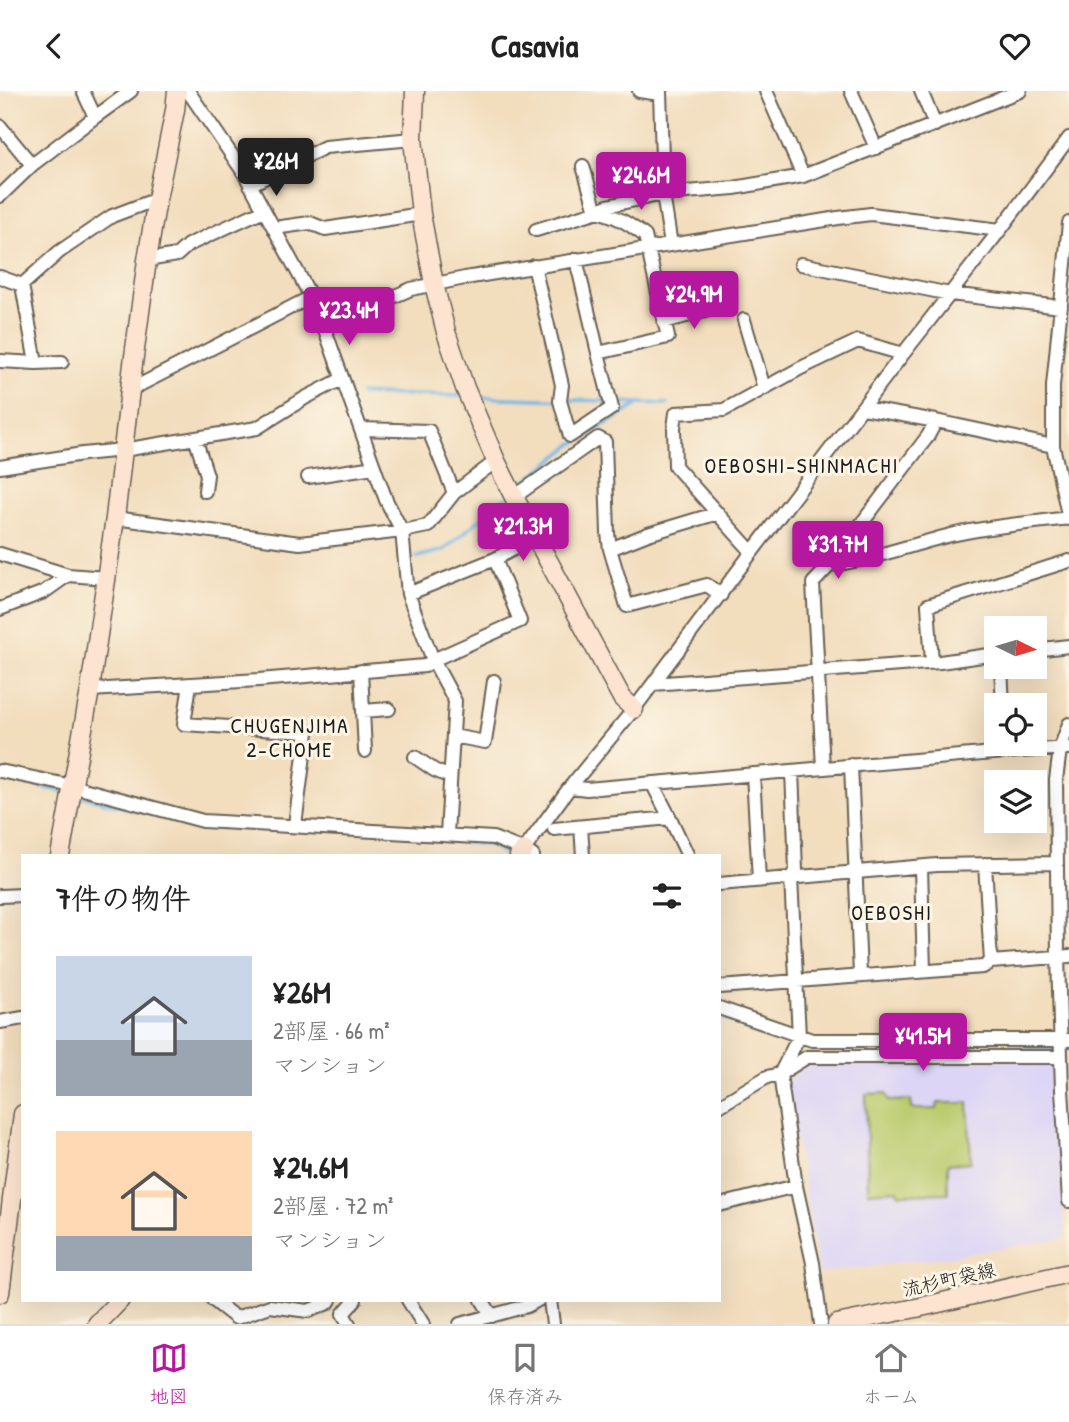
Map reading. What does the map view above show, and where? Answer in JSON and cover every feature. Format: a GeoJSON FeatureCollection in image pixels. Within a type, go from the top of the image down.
{"type":"FeatureCollection","features":[{"type":"Feature","properties":{"kind":"street"},"geometry":{"type":"LineString","coordinates":[[83,91],[95,117]]}},
{"type":"Feature","properties":{"kind":"street"},"geometry":{"type":"LineString","coordinates":[[0,196],[32,165],[131,91]]}},
{"type":"Feature","properties":{"kind":"street"},"geometry":{"type":"LineString","coordinates":[[60,854],[90,690],[115,518],[147,260],[177,91]]}},
{"type":"Feature","properties":{"kind":"street"},"geometry":{"type":"LineString","coordinates":[[188,91],[250,185],[311,297],[386,500],[402,531],[408,594],[433,660],[455,701],[447,834]]}},
{"type":"Feature","properties":{"kind":"street"},"geometry":{"type":"LineString","coordinates":[[415,91],[413,139],[421,214],[446,332],[465,388],[514,497],[622,698],[634,709]]}},
{"type":"Feature","properties":{"kind":"street"},"geometry":{"type":"LineString","coordinates":[[639,91],[660,92],[663,194],[671,245]]}},
{"type":"Feature","properties":{"kind":"street"},"geometry":{"type":"LineString","coordinates":[[765,91],[803,176]]}},
{"type":"Feature","properties":{"kind":"street"},"geometry":{"type":"LineString","coordinates":[[851,91],[876,148]]}},
{"type":"Feature","properties":{"kind":"street"},"geometry":{"type":"LineString","coordinates":[[921,91],[935,125]]}},
{"type":"Feature","properties":{"kind":"street"},"geometry":{"type":"LineString","coordinates":[[983,91],[988,104]]}},
{"type":"Feature","properties":{"kind":"street"},"geometry":{"type":"LineString","coordinates":[[536,230],[607,206],[663,194],[734,188],[803,176],[1020,91]]}},
{"type":"Feature","properties":{"kind":"street"},"geometry":{"type":"LineString","coordinates":[[0,126],[32,165]]}},
{"type":"Feature","properties":{"kind":"street"},"geometry":{"type":"LineString","coordinates":[[0,771],[71,791],[202,821],[493,838],[526,854],[570,787],[634,709],[1069,138]]}},
{"type":"Feature","properties":{"kind":"street"},"geometry":{"type":"LineString","coordinates":[[250,185],[325,147],[413,139]]}},
{"type":"Feature","properties":{"kind":"street"},"geometry":{"type":"LineString","coordinates":[[583,166],[596,211]]}},
{"type":"Feature","properties":{"kind":"street"},"geometry":{"type":"LineString","coordinates":[[22,285],[59,252],[112,216],[157,199]]}},
{"type":"Feature","properties":{"kind":"street"},"geometry":{"type":"LineString","coordinates":[[147,260],[177,255],[188,245],[264,210]]}},
{"type":"Feature","properties":{"kind":"street"},"geometry":{"type":"LineString","coordinates":[[596,211],[613,215],[645,236],[668,337],[598,353]]}},
{"type":"Feature","properties":{"kind":"street"},"geometry":{"type":"LineString","coordinates":[[274,228],[310,223],[325,229],[421,214]]}},
{"type":"Feature","properties":{"kind":"street"},"geometry":{"type":"LineString","coordinates":[[324,327],[411,289],[434,284],[871,214],[1000,230]]}},
{"type":"Feature","properties":{"kind":"street"},"geometry":{"type":"LineString","coordinates":[[830,565],[855,562],[952,535],[1069,518],[1053,386],[1062,363],[1061,307],[1066,283],[1069,223]]}},
{"type":"Feature","properties":{"kind":"street"},"geometry":{"type":"LineString","coordinates":[[534,266],[562,385],[560,401],[570,436],[612,408],[576,260]]}},
{"type":"Feature","properties":{"kind":"street"},"geometry":{"type":"LineString","coordinates":[[801,264],[950,294],[1061,307]]}},
{"type":"Feature","properties":{"kind":"street"},"geometry":{"type":"LineString","coordinates":[[0,277],[22,285]]}},
{"type":"Feature","properties":{"kind":"street"},"geometry":{"type":"LineString","coordinates":[[22,285],[36,363]]}},
{"type":"Feature","properties":{"kind":"street"},"geometry":{"type":"LineString","coordinates":[[130,390],[311,297]]}},
{"type":"Feature","properties":{"kind":"street"},"geometry":{"type":"LineString","coordinates":[[664,322],[716,308]]}},
{"type":"Feature","properties":{"kind":"street"},"geometry":{"type":"LineString","coordinates":[[744,320],[764,388]]}},
{"type":"Feature","properties":{"kind":"street"},"geometry":{"type":"LineString","coordinates":[[752,552],[675,466],[674,428],[677,413],[724,410],[810,363],[858,341],[902,354]]}},
{"type":"Feature","properties":{"kind":"street"},"geometry":{"type":"LineString","coordinates":[[0,361],[62,362]]}},
{"type":"Feature","properties":{"kind":"street"},"geometry":{"type":"LineString","coordinates":[[0,467],[257,428],[342,379]]}},
{"type":"Feature","properties":{"kind":"street"},"geometry":{"type":"LineString","coordinates":[[863,408],[936,421],[1059,450]]}},
{"type":"Feature","properties":{"kind":"street"},"geometry":{"type":"LineString","coordinates":[[823,768],[813,583],[830,565],[928,436],[936,421]]}},
{"type":"Feature","properties":{"kind":"street"},"geometry":{"type":"LineString","coordinates":[[361,429],[429,431],[454,493]]}},
{"type":"Feature","properties":{"kind":"street"},"geometry":{"type":"LineString","coordinates":[[195,438],[207,475],[205,491]]}},
{"type":"Feature","properties":{"kind":"street"},"geometry":{"type":"LineString","coordinates":[[514,497],[598,438],[606,442],[610,549],[627,606],[706,585],[721,595]]}},
{"type":"Feature","properties":{"kind":"street"},"geometry":{"type":"LineString","coordinates":[[115,518],[300,543],[402,531],[428,526],[454,493],[496,461]]}},
{"type":"Feature","properties":{"kind":"street"},"geometry":{"type":"LineString","coordinates":[[308,477],[374,467]]}},
{"type":"Feature","properties":{"kind":"street"},"geometry":{"type":"LineString","coordinates":[[610,549],[648,534],[718,513]]}},
{"type":"Feature","properties":{"kind":"street"},"geometry":{"type":"LineString","coordinates":[[408,594],[495,559],[536,537]]}},
{"type":"Feature","properties":{"kind":"street"},"geometry":{"type":"LineString","coordinates":[[0,554],[68,575],[106,578]]}},
{"type":"Feature","properties":{"kind":"street"},"geometry":{"type":"LineString","coordinates":[[90,690],[425,666],[520,621],[495,559]]}},
{"type":"Feature","properties":{"kind":"street"},"geometry":{"type":"LineString","coordinates":[[932,662],[928,605],[1069,561]]}},
{"type":"Feature","properties":{"kind":"street"},"geometry":{"type":"LineString","coordinates":[[0,609],[44,592],[68,575]]}},
{"type":"Feature","properties":{"kind":"street"},"geometry":{"type":"LineString","coordinates":[[1047,649],[1069,646]]}},
{"type":"Feature","properties":{"kind":"street"},"geometry":{"type":"LineString","coordinates":[[653,684],[984,656]]}},
{"type":"Feature","properties":{"kind":"street"},"geometry":{"type":"LineString","coordinates":[[360,671],[365,751]]}},
{"type":"Feature","properties":{"kind":"street"},"geometry":{"type":"LineString","coordinates":[[453,736],[485,741],[495,681]]}},
{"type":"Feature","properties":{"kind":"street"},"geometry":{"type":"LineString","coordinates":[[190,684],[184,724],[307,732],[295,825]]}},
{"type":"Feature","properties":{"kind":"street"},"geometry":{"type":"LineString","coordinates":[[363,711],[389,709]]}},
{"type":"Feature","properties":{"kind":"street"},"geometry":{"type":"LineString","coordinates":[[1069,724],[1056,780],[1057,863],[1063,897],[1065,1040],[1061,1057],[1066,1090],[1069,1201]]}},
{"type":"Feature","properties":{"kind":"street"},"geometry":{"type":"LineString","coordinates":[[1047,748],[1065,748]]}},
{"type":"Feature","properties":{"kind":"street"},"geometry":{"type":"LineString","coordinates":[[570,787],[587,789],[792,771],[984,750]]}},
{"type":"Feature","properties":{"kind":"street"},"geometry":{"type":"LineString","coordinates":[[415,757],[450,777]]}},
{"type":"Feature","properties":{"kind":"street"},"geometry":{"type":"LineString","coordinates":[[851,765],[860,975]]}},
{"type":"Feature","properties":{"kind":"street"},"geometry":{"type":"LineString","coordinates":[[792,771],[796,870],[791,878],[799,1036],[780,1074],[796,1186],[813,1263],[821,1324]]}},
{"type":"Feature","properties":{"kind":"street"},"geometry":{"type":"LineString","coordinates":[[753,774],[759,880]]}},
{"type":"Feature","properties":{"kind":"street"},"geometry":{"type":"LineString","coordinates":[[652,783],[687,854]]}},
{"type":"Feature","properties":{"kind":"street"},"geometry":{"type":"LineString","coordinates":[[554,829],[670,818]]}},
{"type":"Feature","properties":{"kind":"street"},"geometry":{"type":"LineString","coordinates":[[581,827],[583,854]]}},
{"type":"Feature","properties":{"kind":"street"},"geometry":{"type":"LineString","coordinates":[[721,884],[921,867],[1057,863]]}},
{"type":"Feature","properties":{"kind":"street"},"geometry":{"type":"LineString","coordinates":[[985,864],[991,962]]}},
{"type":"Feature","properties":{"kind":"street"},"geometry":{"type":"LineString","coordinates":[[921,867],[924,971]]}},
{"type":"Feature","properties":{"kind":"street"},"geometry":{"type":"LineString","coordinates":[[0,896],[21,895]]}},
{"type":"Feature","properties":{"kind":"street"},"geometry":{"type":"LineString","coordinates":[[721,987],[983,967],[991,962],[1064,956]]}},
{"type":"Feature","properties":{"kind":"street"},"geometry":{"type":"LineString","coordinates":[[721,1009],[812,1040],[1065,1040]]}},
{"type":"Feature","properties":{"kind":"street"},"geometry":{"type":"LineString","coordinates":[[0,1022],[21,1018]]}},
{"type":"Feature","properties":{"kind":"street"},"geometry":{"type":"LineString","coordinates":[[721,1105],[807,1057],[1061,1057]]}},
{"type":"Feature","properties":{"kind":"street"},"geometry":{"type":"LineString","coordinates":[[0,1293],[21,1146]]}},
{"type":"Feature","properties":{"kind":"street"},"geometry":{"type":"LineString","coordinates":[[721,1205],[796,1186]]}},
{"type":"Feature","properties":{"kind":"street","name":"流杉町袋線"},"geometry":{"type":"LineString","coordinates":[[837,1324],[1069,1273]]}},
{"type":"Feature","properties":{"kind":"street"},"geometry":{"type":"LineString","coordinates":[[97,1324],[118,1302]]}},
{"type":"Feature","properties":{"kind":"street"},"geometry":{"type":"LineString","coordinates":[[216,1302],[236,1318],[270,1306],[308,1311],[329,1302]]}},
{"type":"Feature","properties":{"kind":"street"},"geometry":{"type":"LineString","coordinates":[[349,1324],[343,1314],[353,1302]]}},
{"type":"Feature","properties":{"kind":"street"},"geometry":{"type":"LineString","coordinates":[[409,1302],[423,1324]]}},
{"type":"Feature","properties":{"kind":"street"},"geometry":{"type":"LineString","coordinates":[[483,1302],[492,1316]]}},
{"type":"Feature","properties":{"kind":"street"},"geometry":{"type":"LineString","coordinates":[[468,1323],[534,1302]]}},
{"type":"Feature","properties":{"kind":"street"},"geometry":{"type":"LineString","coordinates":[[550,1302],[553,1324]]}},
{"type":"Feature","properties":{"kind":"shaded area"},"geometry":{"type":"Polygon","coordinates":[[[1055,1060],[1065,1238],[947,1257],[819,1273],[786,1082],[811,1061],[1055,1060]]]}},
{"type":"Feature","properties":{"kind":"green space"},"geometry":{"type":"Polygon","coordinates":[[[886,1093],[889,1101],[911,1100],[912,1109],[937,1109],[938,1103],[968,1103],[971,1162],[948,1164],[948,1193],[900,1194],[898,1190],[868,1192],[866,1094],[886,1093]]]}},
{"type":"Feature","properties":{"kind":"waterway"},"geometry":{"type":"LineString","coordinates":[[360,394],[463,396]]}},
{"type":"Feature","properties":{"kind":"waterway"},"geometry":{"type":"LineString","coordinates":[[474,397],[607,401]]}},
{"type":"Feature","properties":{"kind":"waterway"},"geometry":{"type":"LineString","coordinates":[[614,402],[667,404]]}},
{"type":"Feature","properties":{"kind":"waterway"},"geometry":{"type":"LineString","coordinates":[[518,487],[573,444],[641,403]]}},
{"type":"Feature","properties":{"kind":"waterway"},"geometry":{"type":"LineString","coordinates":[[417,557],[444,550],[506,497]]}},
{"type":"Feature","properties":{"kind":"waterway"},"geometry":{"type":"LineString","coordinates":[[0,778],[66,792]]}},
{"type":"Feature","properties":{"kind":"waterway"},"geometry":{"type":"LineString","coordinates":[[77,795],[195,825]]}},
{"type":"Feature","properties":{"kind":"waterway"},"geometry":{"type":"LineString","coordinates":[[447,841],[489,845],[505,854]]}},
{"type":"Feature","properties":{"kind":"waterway"},"geometry":{"type":"LineString","coordinates":[[721,1018],[804,1047],[822,1049],[1069,1049]]}},
{"type":"Feature","properties":{"kind":"district","name":"OEBOSHI-SHINMACHI"},"geometry":{"type":"Point","coordinates":[802,466]}},
{"type":"Feature","properties":{"kind":"district","name":"CHUGENJIMA 2-CHOME"},"geometry":{"type":"Point","coordinates":[290,738]}},
{"type":"Feature","properties":{"kind":"district","name":"OEBOSHI"},"geometry":{"type":"Point","coordinates":[892,913]}}]}
